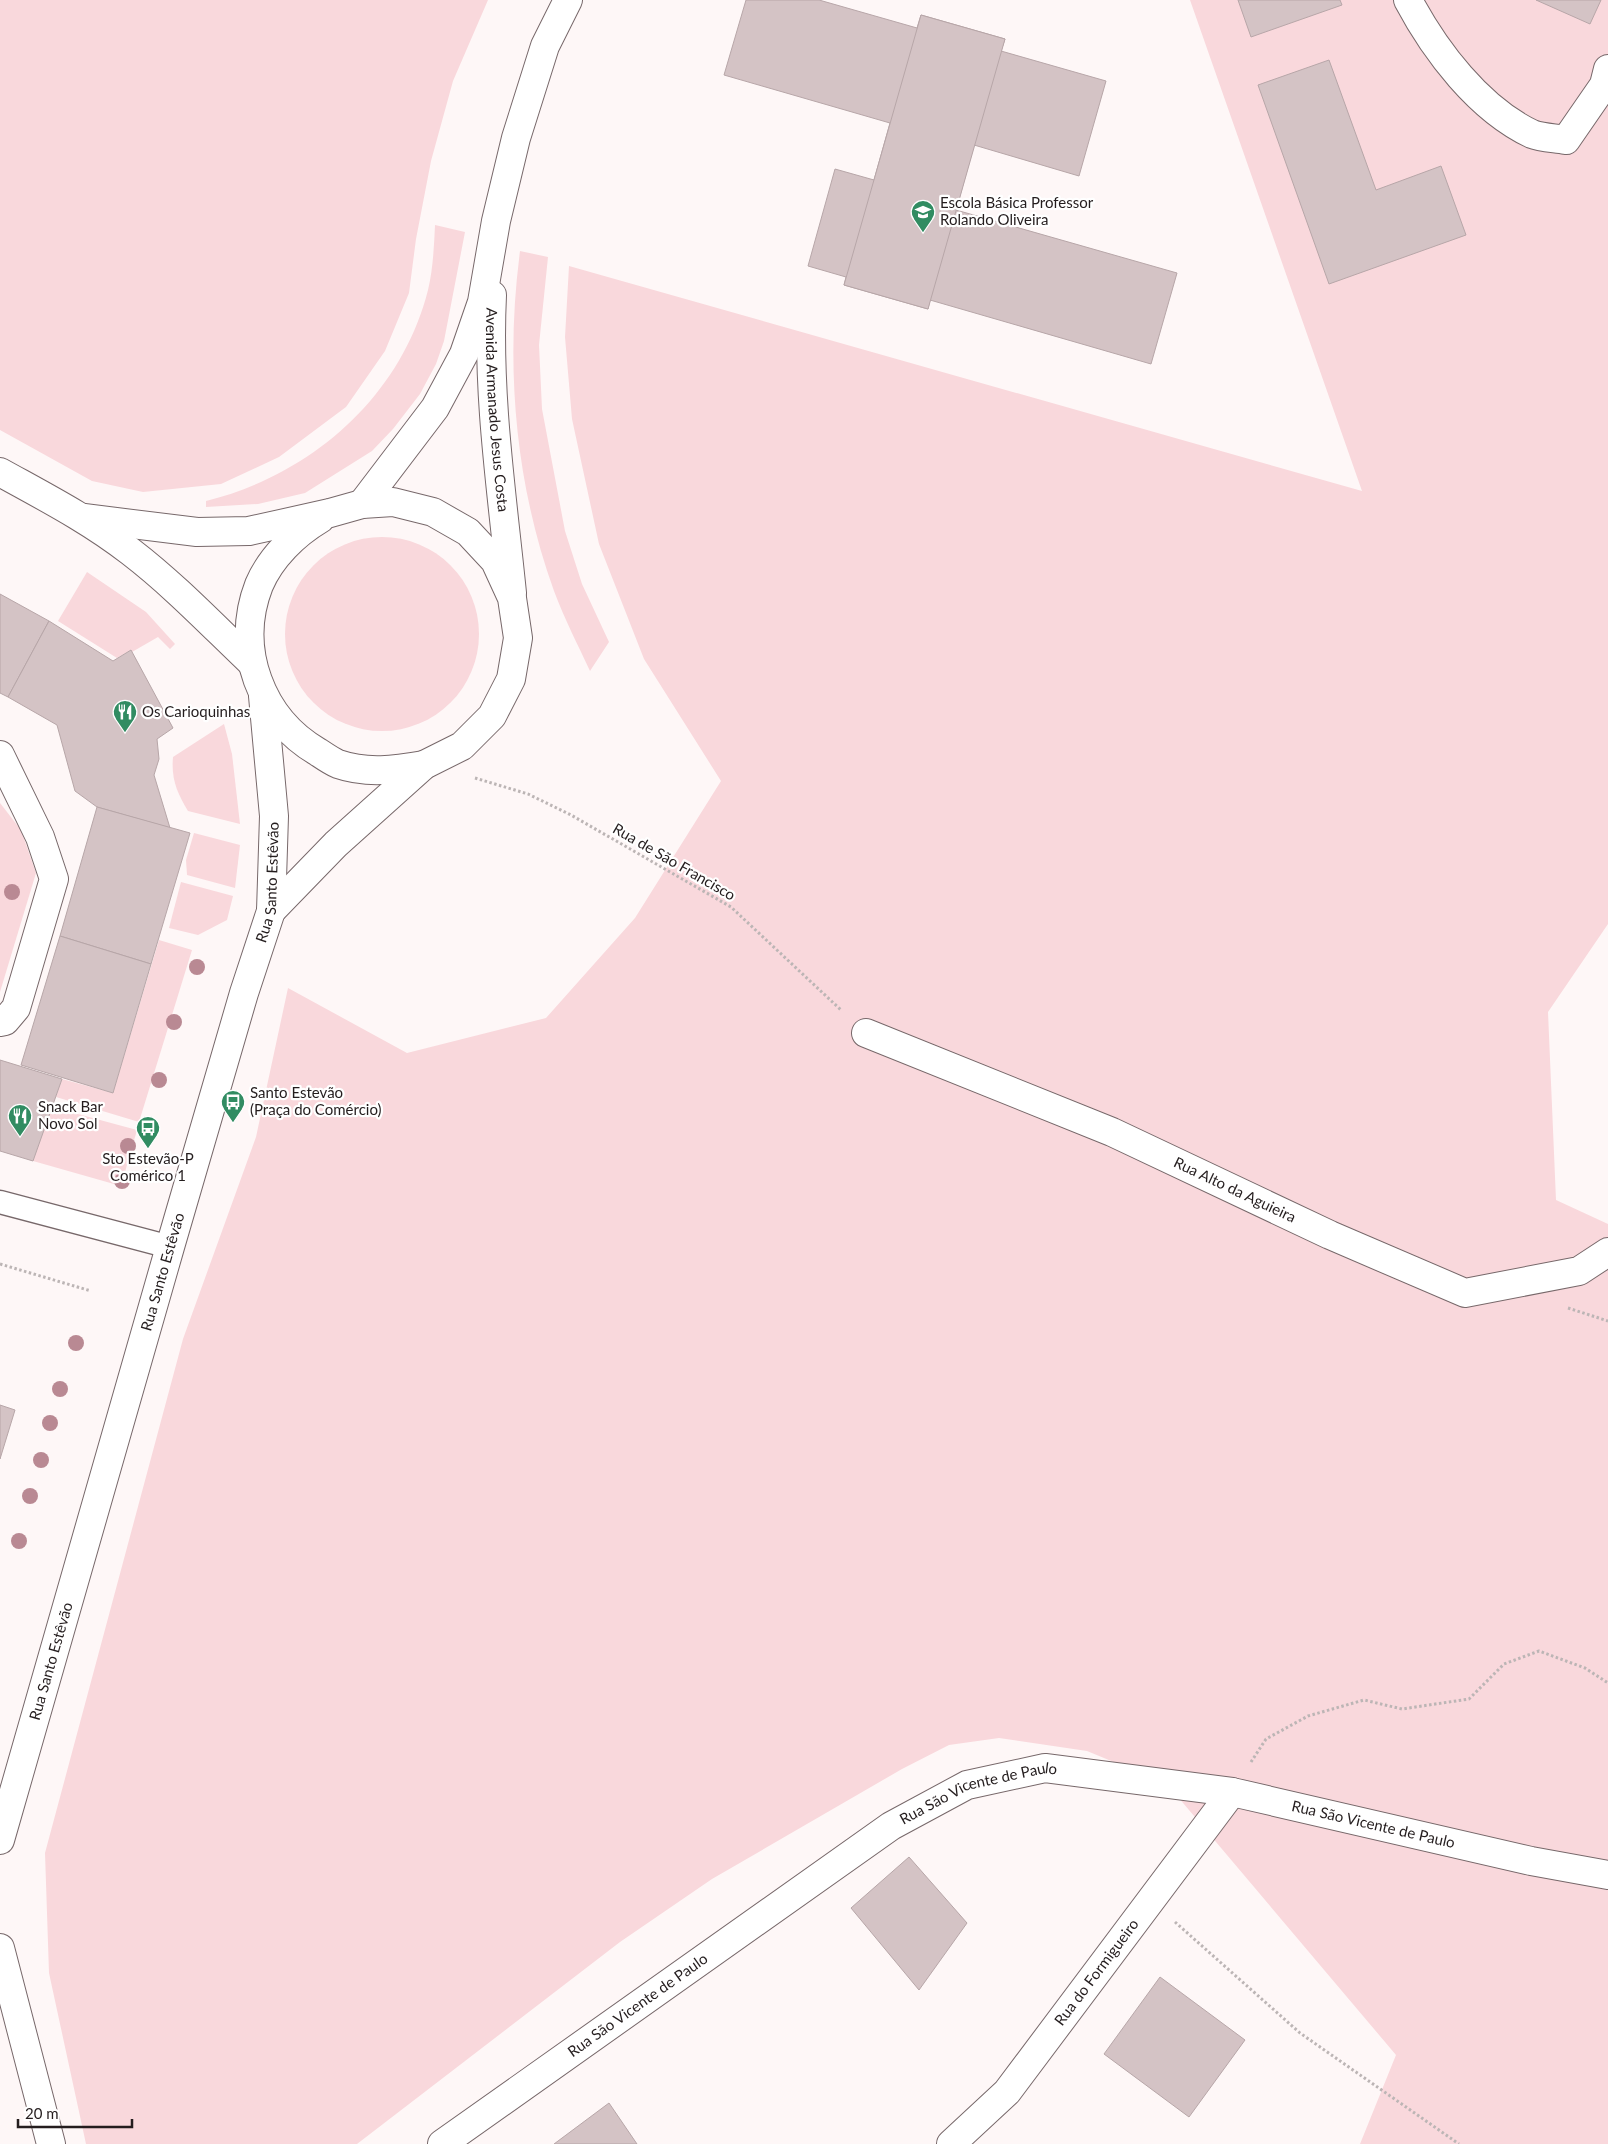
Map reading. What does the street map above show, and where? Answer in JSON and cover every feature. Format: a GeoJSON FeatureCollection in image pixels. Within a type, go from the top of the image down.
{"type":"FeatureCollection","features":[{"type":"Feature","properties":{"kind":"street","name":"Avenida Armanado Jesus Costa"},"geometry":{"type":"LineString","coordinates":[[362,504],[435,408],[464,354],[482,302],[496,221],[516,138],[542,56],[568,0]]}},
{"type":"Feature","properties":{"kind":"street"},"geometry":{"type":"LineString","coordinates":[[1408,0],[1425,33],[1453,68],[1495,110],[1534,135],[1566,140],[1604,84],[1608,70]]}},
{"type":"Feature","properties":{"kind":"street","name":"Avenida Armanado Jesus Costa"},"geometry":{"type":"LineString","coordinates":[[496,221],[491,373],[512,598]]}},
{"type":"Feature","properties":{"kind":"street"},"geometry":{"type":"LineString","coordinates":[[0,472],[84,518],[130,551],[174,587],[252,663]]}},
{"type":"Feature","properties":{"kind":"street"},"geometry":{"type":"LineString","coordinates":[[84,518],[197,532],[249,530],[330,514],[362,504],[393,502],[433,512],[468,532],[495,561],[512,598],[518,638],[511,679],[492,716],[462,746],[433,761],[336,844],[271,911]]}},
{"type":"Feature","properties":{"kind":"street"},"geometry":{"type":"LineString","coordinates":[[330,514],[303,529],[280,552],[259,585],[250,627],[252,663],[263,696],[278,721],[299,742],[338,764],[381,772],[433,761]]}},
{"type":"Feature","properties":{"kind":"street","name":"Rua Santo Estêvão"},"geometry":{"type":"LineString","coordinates":[[0,1840],[244,993],[271,911],[274,816],[263,696]]}},
{"type":"Feature","properties":{"kind":"street"},"geometry":{"type":"LineString","coordinates":[[0,755],[40,836],[54,879],[16,1008],[5,1021],[0,1022]]}},
{"type":"Feature","properties":{"kind":"street","name":"Rua Alto da Aguieira"},"geometry":{"type":"LineString","coordinates":[[866,1032],[1112,1132],[1330,1235],[1466,1293],[1579,1271],[1608,1252]]}},
{"type":"Feature","properties":{"kind":"street","name":"Rua São Vicente de Paulo"},"geometry":{"type":"LineString","coordinates":[[442,2144],[891,1826],[967,1785],[1045,1768],[1232,1792],[1531,1861],[1608,1875]]}},
{"type":"Feature","properties":{"kind":"street","name":"Rua do Formigueiro"},"geometry":{"type":"LineString","coordinates":[[951,2144],[1007,2092],[1232,1792]]}},
{"type":"Feature","properties":{"kind":"street"},"geometry":{"type":"LineString","coordinates":[[1,1954],[51,2144]]}},
{"type":"Feature","properties":{"kind":"lane"},"geometry":{"type":"LineString","coordinates":[[0,1202],[170,1247]]}},
{"type":"Feature","properties":{"kind":"path","name":"Rua de São Francisco"},"geometry":{"type":"LineString","coordinates":[[433,761],[472,777],[528,794],[571,815],[731,907],[866,1032]]}},
{"type":"Feature","properties":{"kind":"path"},"geometry":{"type":"LineString","coordinates":[[0,1264],[91,1291]]}},
{"type":"Feature","properties":{"kind":"path"},"geometry":{"type":"LineString","coordinates":[[1232,1792],[1266,1739],[1308,1716],[1364,1700],[1402,1709],[1469,1699],[1504,1664],[1540,1651],[1585,1668],[1608,1683]]}},
{"type":"Feature","properties":{"kind":"path"},"geometry":{"type":"LineString","coordinates":[[1150,1900],[1300,2033],[1459,2144]]}},
{"type":"Feature","properties":{"kind":"shaded area"},"geometry":{"type":"Polygon","coordinates":[[[0,0],[488,0],[453,81],[431,161],[416,239],[409,293],[385,351],[346,407],[279,457],[221,484],[143,492],[92,481],[0,430],[0,0]]]}},
{"type":"Feature","properties":{"kind":"shaded area"},"geometry":{"type":"Polygon","coordinates":[[[1190,0],[1608,0],[1608,924],[1548,1012],[1556,1200],[1608,1224],[1608,2144],[1360,2144],[1396,2055],[1167,1784],[1087,1751],[999,1738],[949,1745],[902,1769],[712,1879],[620,1942],[357,2144],[86,2144],[49,1973],[45,1853],[183,1339],[256,1137],[288,988],[407,1053],[546,1018],[635,918],[721,781],[644,659],[599,544],[572,419],[565,337],[569,266],[1362,491],[1190,0]]]}},
{"type":"Feature","properties":{"kind":"shaded area"},"geometry":{"type":"Polygon","coordinates":[[[435,225],[465,232],[444,341],[436,364],[420,394],[393,429],[372,451],[305,493],[258,504],[206,507],[206,501],[245,489],[281,472],[315,451],[346,426],[374,397],[397,364],[415,329],[430,282],[435,225]]]}},
{"type":"Feature","properties":{"kind":"shaded area"},"geometry":{"type":"Polygon","coordinates":[[[520,251],[548,257],[539,345],[542,409],[565,531],[582,584],[609,642],[590,671],[554,591],[530,508],[522,466],[514,380],[516,294],[520,251]]]}},
{"type":"Feature","properties":{"kind":"shaded area"},"geometry":{"type":"Polygon","coordinates":[[[372,537],[392,537],[428,548],[451,565],[463,580],[472,597],[479,624],[479,644],[472,671],[463,688],[451,703],[436,715],[419,724],[392,731],[372,731],[336,720],[320,709],[307,696],[296,680],[289,662],[285,644],[285,624],[296,588],[307,572],[320,559],[336,548],[354,541],[372,537]]]}},
{"type":"Feature","properties":{"kind":"shaded area"},"geometry":{"type":"Polygon","coordinates":[[[87,572],[146,612],[175,644],[170,649],[158,637],[117,658],[58,621],[87,572]]]}},
{"type":"Feature","properties":{"kind":"shaded area"},"geometry":{"type":"Polygon","coordinates":[[[224,724],[232,754],[240,824],[188,811],[178,792],[174,779],[173,757],[224,724]]]}},
{"type":"Feature","properties":{"kind":"shaded area"},"geometry":{"type":"Polygon","coordinates":[[[0,803],[21,830],[36,873],[0,992],[0,803]]]}},
{"type":"Feature","properties":{"kind":"shaded area"},"geometry":{"type":"Polygon","coordinates":[[[194,833],[240,845],[235,888],[187,875],[186,860],[194,833]]]}},
{"type":"Feature","properties":{"kind":"shaded area"},"geometry":{"type":"Polygon","coordinates":[[[181,882],[233,896],[227,920],[198,935],[169,928],[181,882]]]}},
{"type":"Feature","properties":{"kind":"shaded area"},"geometry":{"type":"Polygon","coordinates":[[[159,940],[192,950],[139,1122],[56,1097],[62,1079],[113,1093],[159,940]]]}},
{"type":"Feature","properties":{"kind":"shaded area"},"geometry":{"type":"Polygon","coordinates":[[[52,1107],[137,1130],[121,1186],[33,1161],[52,1107]]]}},
{"type":"Feature","properties":{"kind":"building"},"geometry":{"type":"Polygon","coordinates":[[[746,0],[819,0],[917,28],[921,15],[1005,39],[1001,51],[1106,81],[1079,176],[974,145],[956,210],[1177,273],[1151,364],[930,300],[928,309],[844,285],[846,277],[808,266],[835,169],[874,180],[890,123],[724,75],[746,0]]]}},
{"type":"Feature","properties":{"kind":"building"},"geometry":{"type":"Polygon","coordinates":[[[1238,0],[1340,0],[1342,5],[1251,37],[1238,0]]]}},
{"type":"Feature","properties":{"kind":"building"},"geometry":{"type":"Polygon","coordinates":[[[1536,0],[1601,0],[1590,24],[1536,0]]]}},
{"type":"Feature","properties":{"kind":"building"},"geometry":{"type":"Polygon","coordinates":[[[921,15],[1005,39],[928,309],[844,285],[921,15]]]}},
{"type":"Feature","properties":{"kind":"building"},"geometry":{"type":"Polygon","coordinates":[[[1329,60],[1376,190],[1441,166],[1466,235],[1329,284],[1258,85],[1329,60]]]}},
{"type":"Feature","properties":{"kind":"building"},"geometry":{"type":"Polygon","coordinates":[[[0,594],[49,621],[8,697],[0,693],[0,594]]]}},
{"type":"Feature","properties":{"kind":"building"},"geometry":{"type":"Polygon","coordinates":[[[49,621],[113,661],[131,650],[173,728],[157,739],[159,759],[154,775],[170,828],[97,807],[75,791],[57,725],[8,697],[49,621]]]}},
{"type":"Feature","properties":{"kind":"building"},"geometry":{"type":"Polygon","coordinates":[[[97,807],[190,833],[151,964],[60,936],[97,807]]]}},
{"type":"Feature","properties":{"kind":"building"},"geometry":{"type":"Polygon","coordinates":[[[60,936],[151,964],[113,1093],[21,1065],[60,936]]]}},
{"type":"Feature","properties":{"kind":"building"},"geometry":{"type":"Polygon","coordinates":[[[0,1060],[62,1079],[33,1161],[0,1151],[0,1060]]]}},
{"type":"Feature","properties":{"kind":"building"},"geometry":{"type":"Polygon","coordinates":[[[0,1405],[15,1410],[0,1459],[0,1405]]]}},
{"type":"Feature","properties":{"kind":"building"},"geometry":{"type":"Polygon","coordinates":[[[909,1857],[967,1923],[919,1990],[851,1908],[909,1857]]]}},
{"type":"Feature","properties":{"kind":"building"},"geometry":{"type":"Polygon","coordinates":[[[1160,1977],[1245,2040],[1189,2117],[1104,2054],[1160,1977]]]}},
{"type":"Feature","properties":{"kind":"building"},"geometry":{"type":"Polygon","coordinates":[[[609,2103],[637,2144],[554,2144],[609,2103]]]}},
{"type":"Feature","properties":{"kind":"place","name":"Escola Básica Professor Rolando Oliveira"},"geometry":{"type":"Point","coordinates":[923,233]}},
{"type":"Feature","properties":{"kind":"place","name":"Os Carioquinhas"},"geometry":{"type":"Point","coordinates":[125,733]}},
{"type":"Feature","properties":{"kind":"place","name":"Santo Estevão (Praça do Comércio)"},"geometry":{"type":"Point","coordinates":[233,1123]}},
{"type":"Feature","properties":{"kind":"place","name":"Snack Bar Novo Sol"},"geometry":{"type":"Point","coordinates":[20,1137]}},
{"type":"Feature","properties":{"kind":"place","name":"Sto Estevão-P Comérico 1"},"geometry":{"type":"Point","coordinates":[148,1149]}}]}
